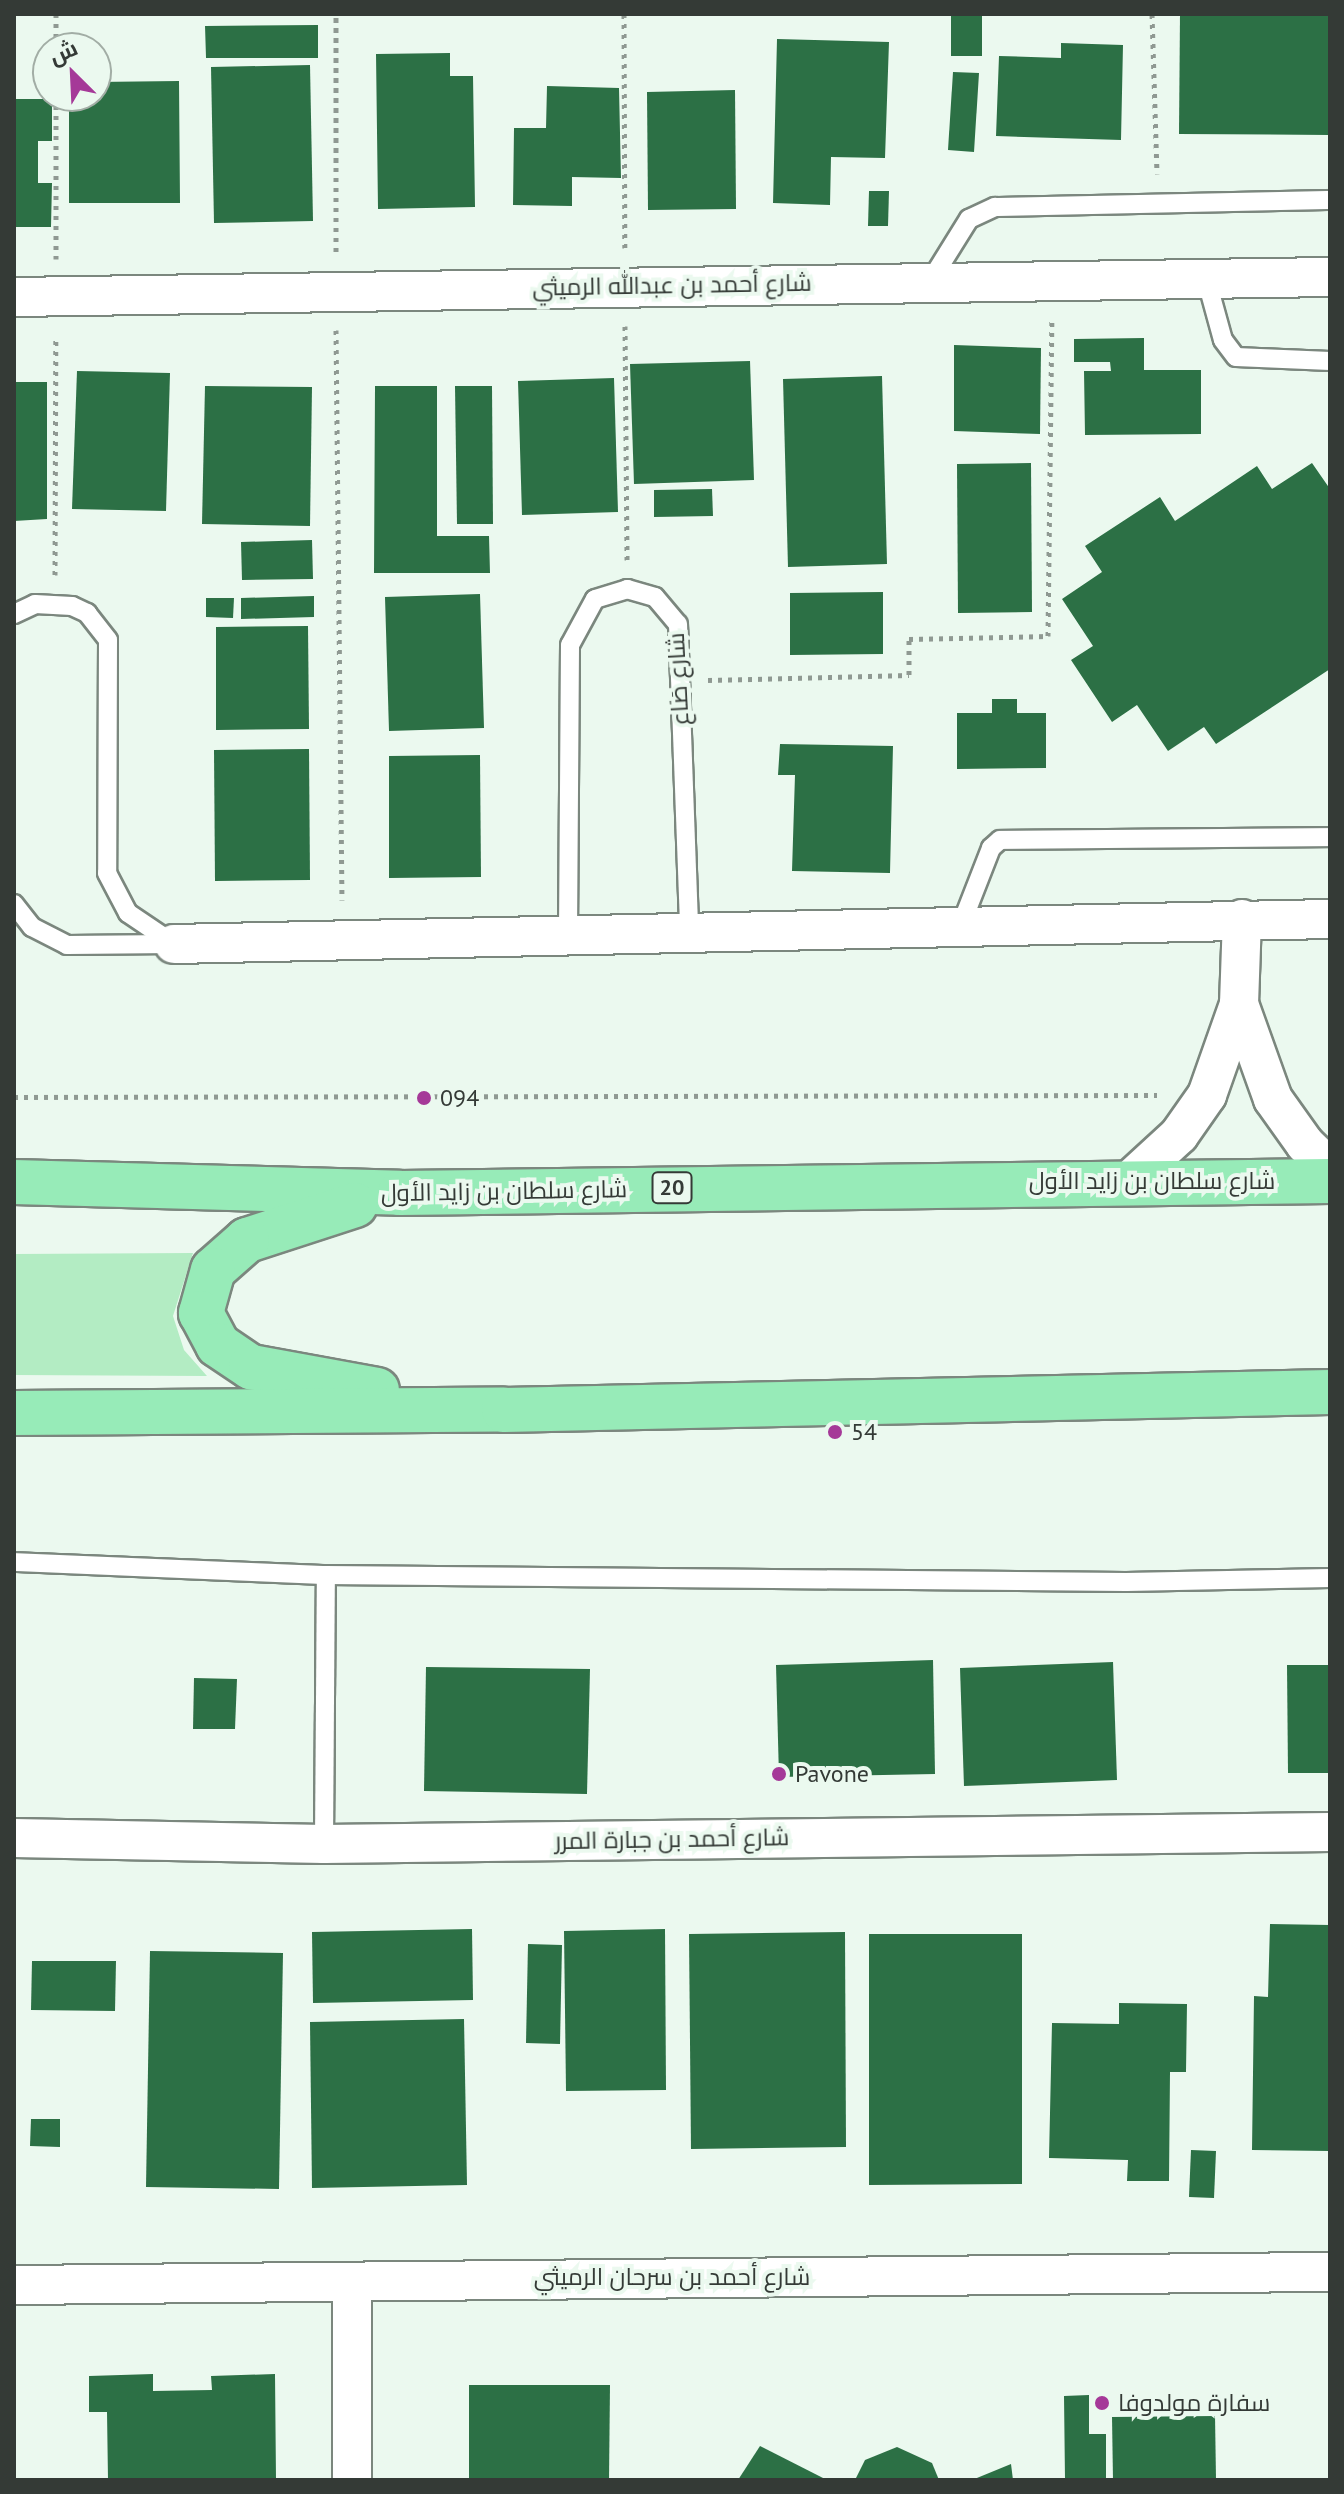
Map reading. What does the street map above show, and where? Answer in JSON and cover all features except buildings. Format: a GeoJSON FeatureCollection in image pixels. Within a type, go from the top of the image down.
{"type":"FeatureCollection","features":[{"type":"Feature","properties":{"kind":"main road","name":"شارع سلطان بن زايد الأول"},"geometry":{"type":"LineString","coordinates":[[14,1182],[400,1193],[1130,1180],[1330,1181]]}},
{"type":"Feature","properties":{"kind":"main road"},"geometry":{"type":"LineString","coordinates":[[400,1193],[247,1240],[213,1270],[201,1313],[218,1345],[251,1367],[504,1410]]}},
{"type":"Feature","properties":{"kind":"main road"},"geometry":{"type":"LineString","coordinates":[[14,1413],[504,1410],[1330,1392]]}},
{"type":"Feature","properties":{"kind":"street","name":"شارع أحمد بن عبدالله الرميثي"},"geometry":{"type":"LineString","coordinates":[[14,297],[931,280],[1330,277]]}},
{"type":"Feature","properties":{"kind":"street"},"geometry":{"type":"LineString","coordinates":[[1130,1180],[1179,1135],[1207,1095],[1239,1004],[1242,919]]}},
{"type":"Feature","properties":{"kind":"street"},"geometry":{"type":"LineString","coordinates":[[174,944],[343,937],[1330,919]]}},
{"type":"Feature","properties":{"kind":"street"},"geometry":{"type":"LineString","coordinates":[[1239,1004],[1273,1099],[1305,1144],[1330,1168]]}},
{"type":"Feature","properties":{"kind":"street","name":"شارع أحمد بن جبارة المرر"},"geometry":{"type":"LineString","coordinates":[[14,1838],[324,1844],[1330,1832]]}},
{"type":"Feature","properties":{"kind":"street","name":"شارع أحمد بن سرحان الرميثي"},"geometry":{"type":"LineString","coordinates":[[14,2285],[352,2285],[481,2279],[1330,2272]]}},
{"type":"Feature","properties":{"kind":"street"},"geometry":{"type":"LineString","coordinates":[[352,2285],[352,2480]]}},
{"type":"Feature","properties":{"kind":"lane"},"geometry":{"type":"LineString","coordinates":[[931,280],[969,219],[995,207],[1330,200]]}},
{"type":"Feature","properties":{"kind":"lane"},"geometry":{"type":"LineString","coordinates":[[1206,278],[1223,340],[1236,357],[1330,361]]}},
{"type":"Feature","properties":{"kind":"lane","name":"شارع صَاع"},"geometry":{"type":"LineString","coordinates":[[568,933],[570,645],[595,599],[627,589],[655,597],[678,624],[689,930]]}},
{"type":"Feature","properties":{"kind":"lane"},"geometry":{"type":"LineString","coordinates":[[14,614],[55,602],[87,613],[108,640],[112,657],[107,873],[128,913],[174,944]]}},
{"type":"Feature","properties":{"kind":"lane"},"geometry":{"type":"LineString","coordinates":[[961,925],[991,848],[1000,840],[1330,837]]}},
{"type":"Feature","properties":{"kind":"lane"},"geometry":{"type":"LineString","coordinates":[[14,904],[32,927],[67,945],[174,944]]}},
{"type":"Feature","properties":{"kind":"lane"},"geometry":{"type":"LineString","coordinates":[[14,1562],[326,1575],[1110,1582],[1330,1578]]}},
{"type":"Feature","properties":{"kind":"lane"},"geometry":{"type":"LineString","coordinates":[[324,1844],[326,1575]]}},
{"type":"Feature","properties":{"kind":"path"},"geometry":{"type":"LineString","coordinates":[[336,14],[335,291],[343,937]]}},
{"type":"Feature","properties":{"kind":"path"},"geometry":{"type":"LineString","coordinates":[[1152,14],[1158,203]]}},
{"type":"Feature","properties":{"kind":"path"},"geometry":{"type":"LineString","coordinates":[[55,602],[56,112]]}},
{"type":"Feature","properties":{"kind":"path"},"geometry":{"type":"LineString","coordinates":[[679,681],[909,675],[909,639],[1048,636],[1053,279]]}},
{"type":"Feature","properties":{"kind":"path"},"geometry":{"type":"LineString","coordinates":[[14,1097],[1207,1095]]}},
{"type":"Feature","properties":{"kind":"green space"},"geometry":{"type":"Polygon","coordinates":[[[193,1253],[173,1316],[184,1350],[207,1376],[14,1375],[14,1254],[193,1253]]]}},
{"type":"Feature","properties":{"kind":"place","name":"094"},"geometry":{"type":"Point","coordinates":[424,1098]}},
{"type":"Feature","properties":{"kind":"place","name":"54"},"geometry":{"type":"Point","coordinates":[835,1432]}},
{"type":"Feature","properties":{"kind":"place","name":"Pavone"},"geometry":{"type":"Point","coordinates":[779,1774]}},
{"type":"Feature","properties":{"kind":"place","name":"سفارة مولدوفا"},"geometry":{"type":"Point","coordinates":[1102,2403]}}]}
